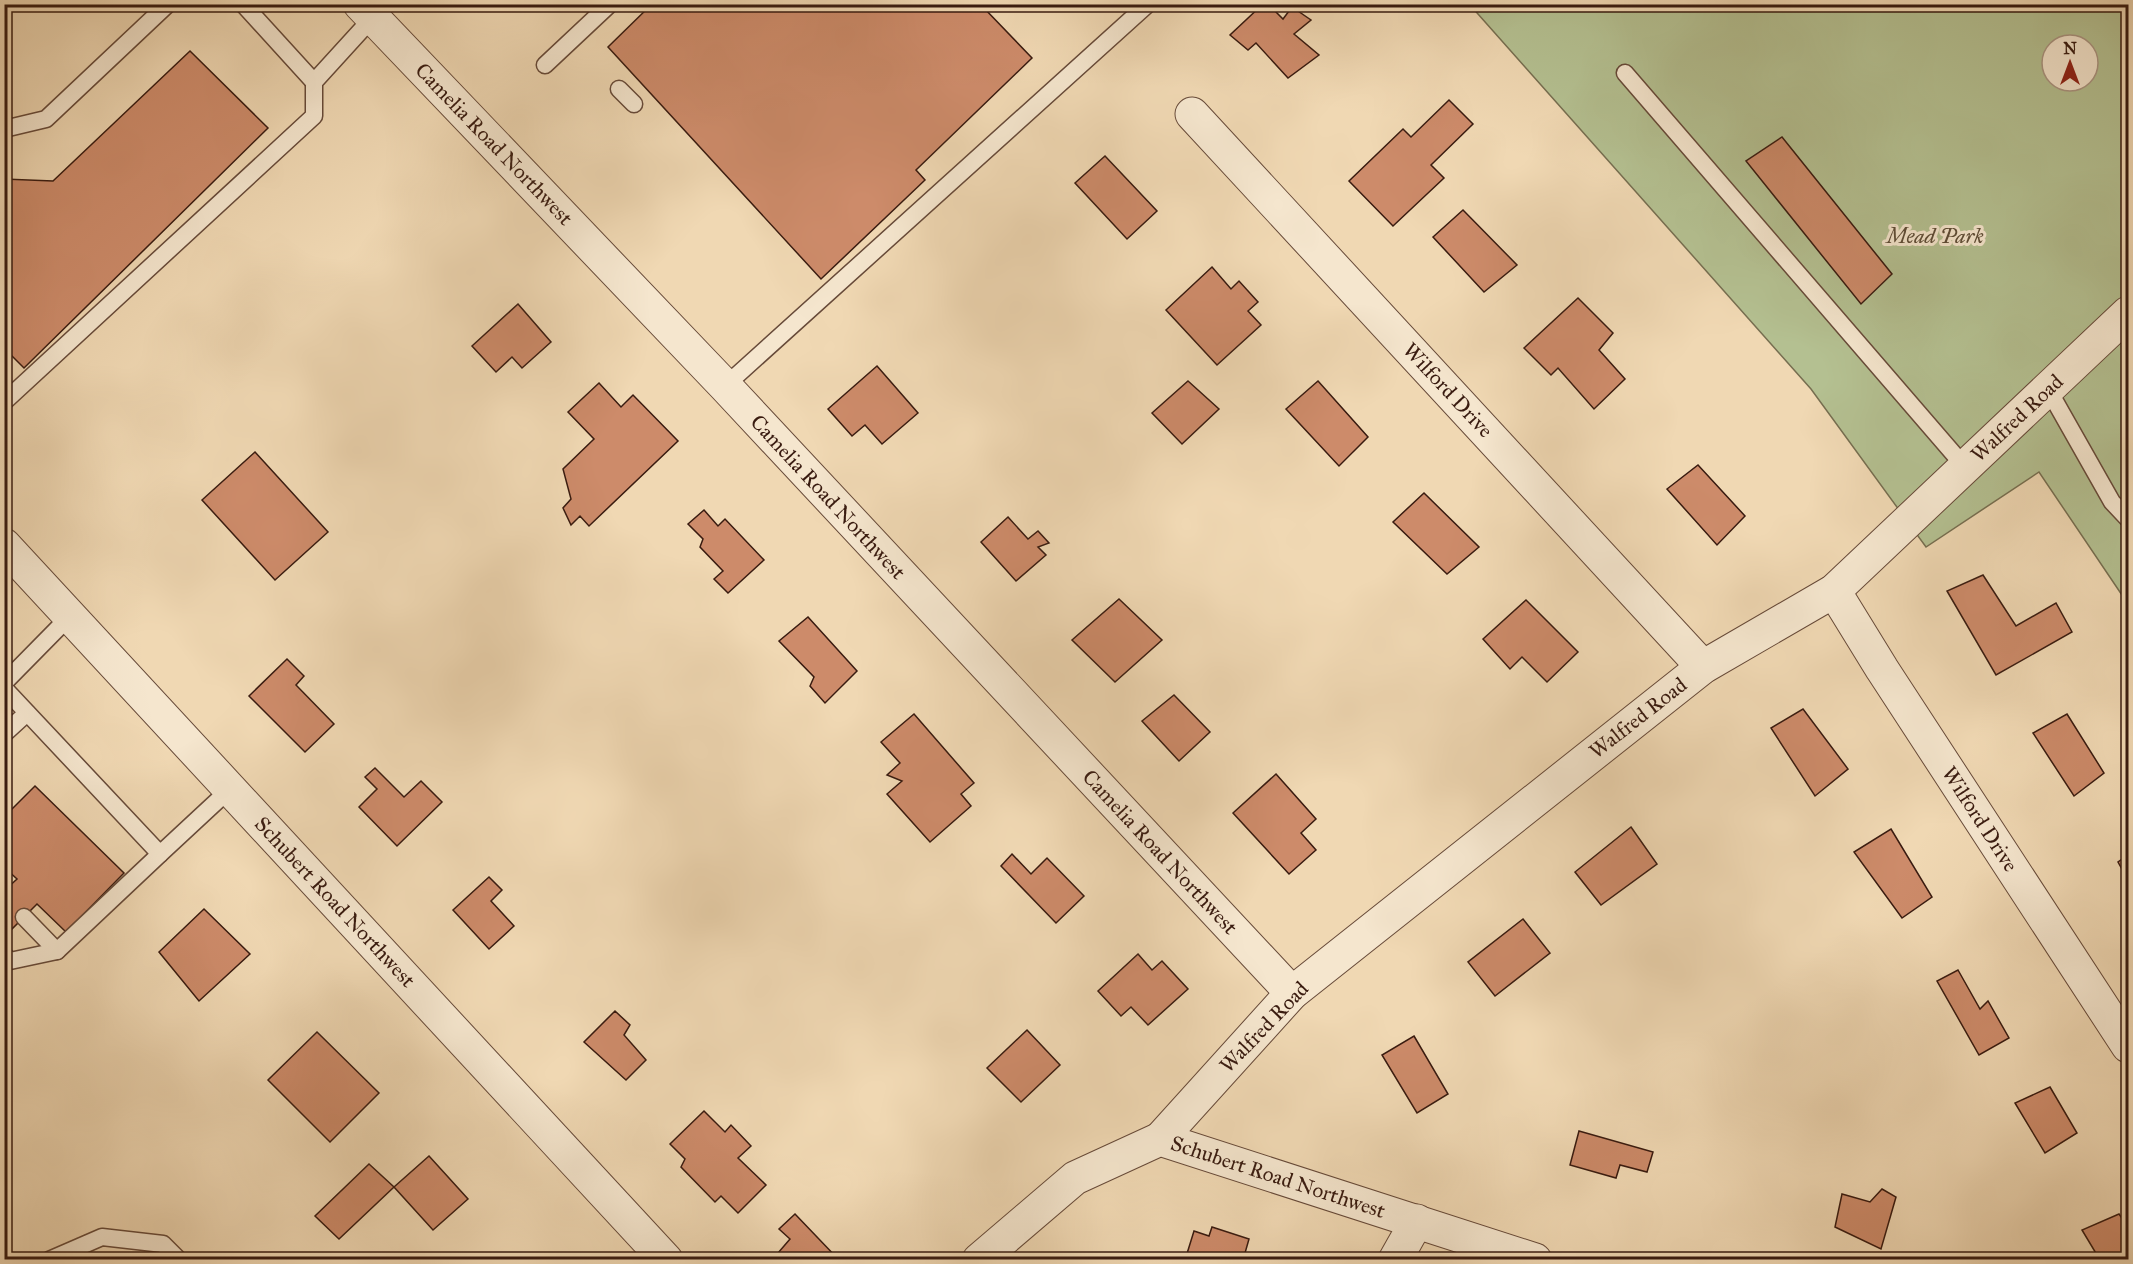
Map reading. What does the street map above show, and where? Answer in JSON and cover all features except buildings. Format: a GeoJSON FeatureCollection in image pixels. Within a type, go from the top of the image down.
{"type":"FeatureCollection","features":[{"type":"Feature","properties":{"kind":"street","name":"Camelia Road Northwest"},"geometry":{"type":"LineString","coordinates":[[372,8],[1292,993]]}},
{"type":"Feature","properties":{"kind":"street","name":"Wilford Drive"},"geometry":{"type":"LineString","coordinates":[[1192,114],[1704,667]]}},
{"type":"Feature","properties":{"kind":"street","name":"Walfred Road"},"geometry":{"type":"LineString","coordinates":[[1160,1139],[1292,993],[1704,667],[1834,591],[2128,313]]}},
{"type":"Feature","properties":{"kind":"street","name":"Schubert Road Northwest"},"geometry":{"type":"LineString","coordinates":[[4,545],[666,1260]]}},
{"type":"Feature","properties":{"kind":"street","name":"Wilford Drive"},"geometry":{"type":"LineString","coordinates":[[1834,591],[1882,669],[2128,1046]]}},
{"type":"Feature","properties":{"kind":"street","name":"Schubert Road Northwest"},"geometry":{"type":"LineString","coordinates":[[979,1260],[1075,1178],[1160,1139],[1535,1260]]}},
{"type":"Feature","properties":{"kind":"street"},"geometry":{"type":"LineString","coordinates":[[1395,1260],[1417,1221]]}},
{"type":"Feature","properties":{"kind":"lane"},"geometry":{"type":"LineString","coordinates":[[4,129],[46,119],[168,4]]}},
{"type":"Feature","properties":{"kind":"lane"},"geometry":{"type":"LineString","coordinates":[[243,4],[314,82]]}},
{"type":"Feature","properties":{"kind":"lane"},"geometry":{"type":"LineString","coordinates":[[545,65],[610,4]]}},
{"type":"Feature","properties":{"kind":"lane"},"geometry":{"type":"LineString","coordinates":[[724,386],[1148,4]]}},
{"type":"Feature","properties":{"kind":"lane"},"geometry":{"type":"LineString","coordinates":[[4,402],[314,116],[314,82],[372,8]]}},
{"type":"Feature","properties":{"kind":"lane"},"geometry":{"type":"LineString","coordinates":[[1624,73],[1965,467]]}},
{"type":"Feature","properties":{"kind":"lane"},"geometry":{"type":"LineString","coordinates":[[619,89],[634,104]]}},
{"type":"Feature","properties":{"kind":"lane"},"geometry":{"type":"LineString","coordinates":[[2048,389],[2112,502],[2128,519]]}},
{"type":"Feature","properties":{"kind":"lane"},"geometry":{"type":"LineString","coordinates":[[70,616],[4,686],[160,854]]}},
{"type":"Feature","properties":{"kind":"lane"},"geometry":{"type":"LineString","coordinates":[[4,734],[27,713]]}},
{"type":"Feature","properties":{"kind":"lane"},"geometry":{"type":"LineString","coordinates":[[4,955],[10,961],[57,951],[230,789]]}},
{"type":"Feature","properties":{"kind":"lane"},"geometry":{"type":"LineString","coordinates":[[24,917],[57,951]]}},
{"type":"Feature","properties":{"kind":"lane"},"geometry":{"type":"LineString","coordinates":[[49,1260],[102,1237],[163,1244],[179,1260]]}},
{"type":"Feature","properties":{"kind":"green space","name":"Mead Park"},"geometry":{"type":"Polygon","coordinates":[[[1470,5],[2128,5],[2128,604],[2039,472],[1926,547],[1811,389],[1470,5]]]}}]}
